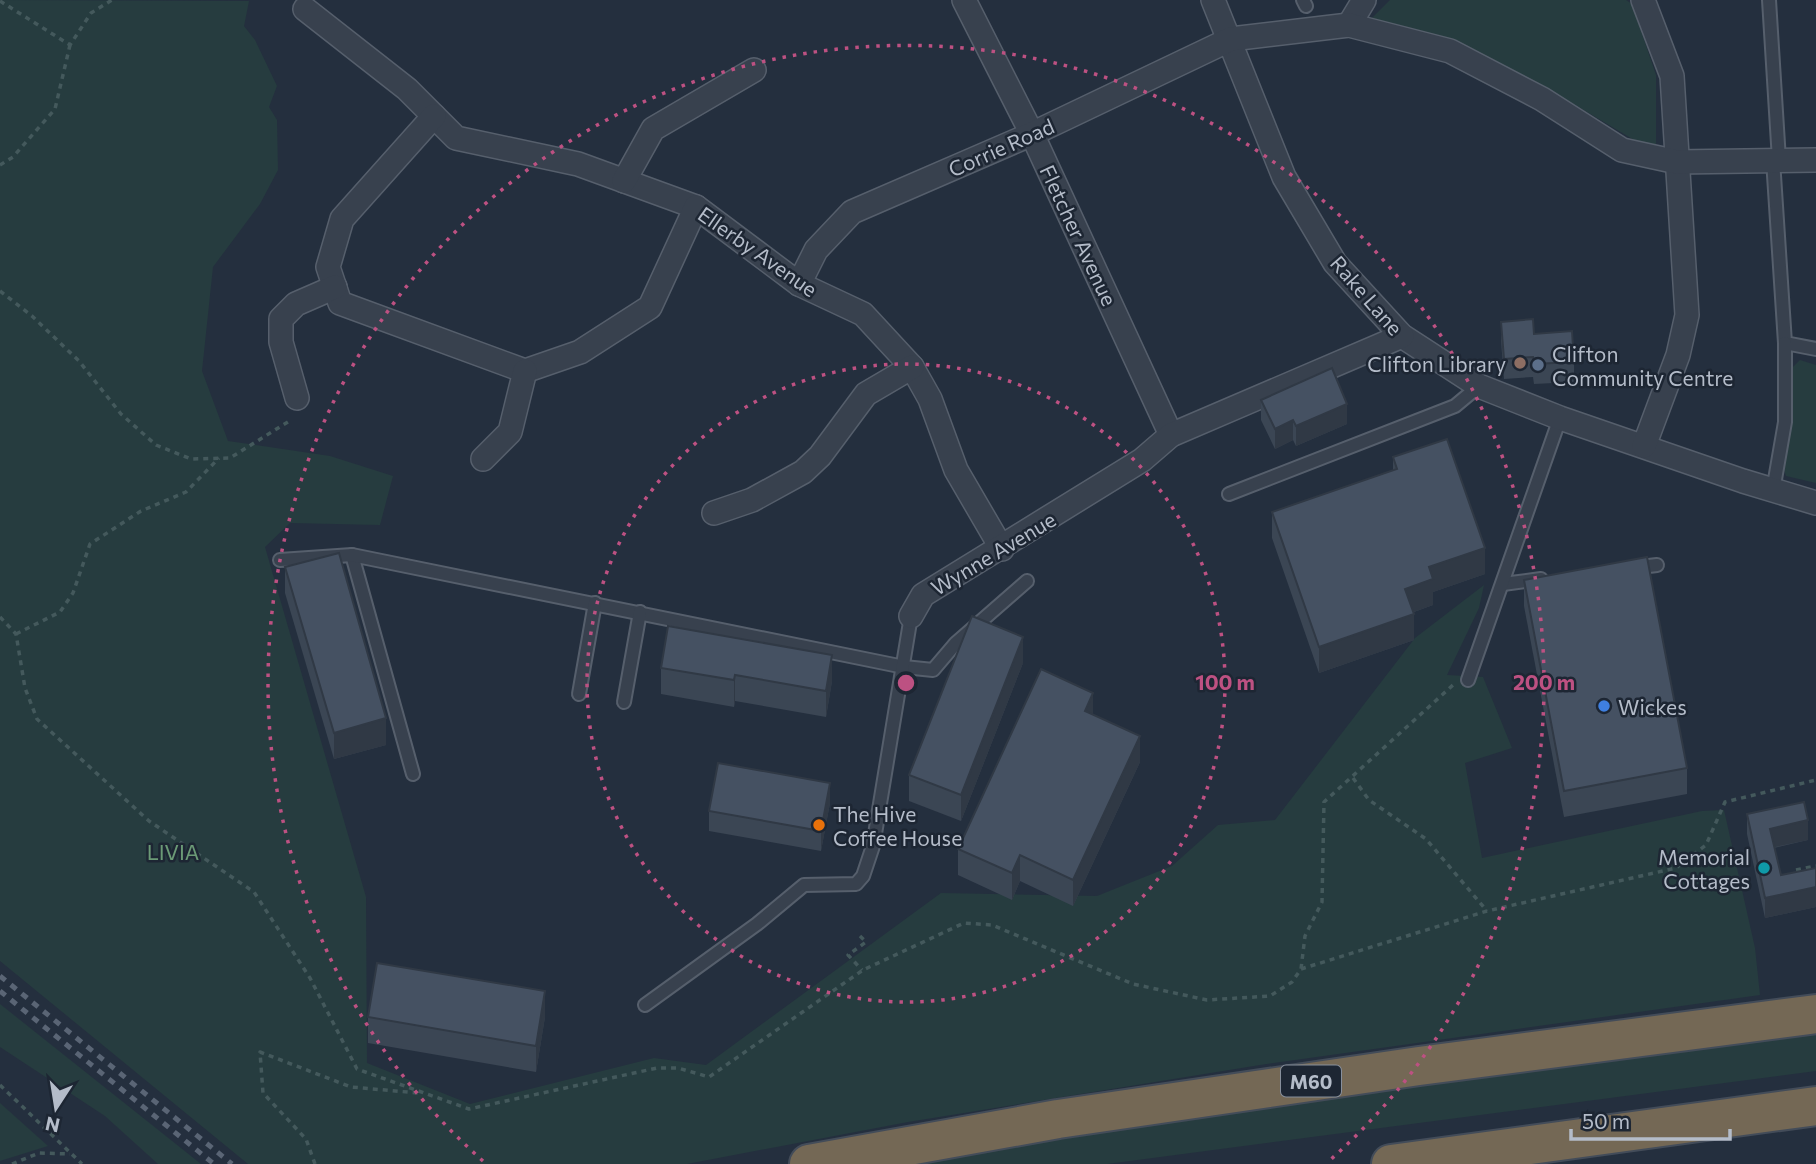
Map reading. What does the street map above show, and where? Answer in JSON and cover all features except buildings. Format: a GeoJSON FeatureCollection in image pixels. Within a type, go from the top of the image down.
{"type":"FeatureCollection","features":[{"type":"Feature","properties":{"kind":"highway","name":"M60"},"geometry":{"type":"LineString","coordinates":[[809,1164],[1071,1117],[1419,1066],[1816,1014]]}},
{"type":"Feature","properties":{"kind":"highway"},"geometry":{"type":"LineString","coordinates":[[1391,1164],[1816,1106]]}},
{"type":"Feature","properties":{"kind":"street","name":"Fletcher Avenue"},"geometry":{"type":"LineString","coordinates":[[964,0],[1032,134],[1171,435]]}},
{"type":"Feature","properties":{"kind":"street","name":"Rake Lane"},"geometry":{"type":"LineString","coordinates":[[1213,0],[1231,39],[1284,177],[1335,263],[1402,336],[1479,386],[1560,418],[1773,491],[1816,503]]}},
{"type":"Feature","properties":{"kind":"street"},"geometry":{"type":"LineString","coordinates":[[1364,0],[1349,25],[1450,51],[1542,99],[1622,150],[1677,162],[1816,160]]}},
{"type":"Feature","properties":{"kind":"street"},"geometry":{"type":"LineString","coordinates":[[1643,0],[1672,75],[1687,315],[1678,355],[1644,446]]}},
{"type":"Feature","properties":{"kind":"street","name":"Ellerby Avenue"},"geometry":{"type":"LineString","coordinates":[[305,9],[407,89],[456,138],[578,164],[696,207],[799,284],[863,314],[912,367],[930,399],[956,470],[1002,549]]}},
{"type":"Feature","properties":{"kind":"street","name":"Corrie Road"},"geometry":{"type":"LineString","coordinates":[[799,284],[816,250],[852,212],[1032,134],[1231,39],[1349,25]]}},
{"type":"Feature","properties":{"kind":"street"},"geometry":{"type":"LineString","coordinates":[[624,181],[653,129],[754,70]]}},
{"type":"Feature","properties":{"kind":"street"},"geometry":{"type":"LineString","coordinates":[[434,116],[342,219],[328,267],[340,303],[525,371],[580,352],[650,307],[696,207]]}},
{"type":"Feature","properties":{"kind":"street"},"geometry":{"type":"LineString","coordinates":[[297,398],[281,342],[281,319],[296,303],[335,287]]}},
{"type":"Feature","properties":{"kind":"street","name":"Wynne Avenue"},"geometry":{"type":"LineString","coordinates":[[911,617],[923,595],[1002,549],[1142,460],[1171,435],[1402,336]]}},
{"type":"Feature","properties":{"kind":"street"},"geometry":{"type":"LineString","coordinates":[[714,513],[752,500],[803,472],[820,456],[866,394],[912,367]]}},
{"type":"Feature","properties":{"kind":"street"},"geometry":{"type":"LineString","coordinates":[[483,459],[510,432],[525,371]]}},
{"type":"Feature","properties":{"kind":"lane"},"geometry":{"type":"LineString","coordinates":[[1769,0],[1785,343],[1784,422],[1773,491]]}},
{"type":"Feature","properties":{"kind":"lane"},"geometry":{"type":"LineString","coordinates":[[1785,343],[1816,349]]}},
{"type":"Feature","properties":{"kind":"lane"},"geometry":{"type":"LineString","coordinates":[[1229,494],[1444,411],[1455,406],[1479,386]]}},
{"type":"Feature","properties":{"kind":"lane"},"geometry":{"type":"LineString","coordinates":[[1468,680],[1560,418]]}},
{"type":"Feature","properties":{"kind":"lane"},"geometry":{"type":"LineString","coordinates":[[352,555],[413,774]]}},
{"type":"Feature","properties":{"kind":"lane"},"geometry":{"type":"LineString","coordinates":[[280,560],[352,555],[904,667],[933,670],[956,643],[1027,581]]}},
{"type":"Feature","properties":{"kind":"lane"},"geometry":{"type":"LineString","coordinates":[[1619,570],[1657,565]]}},
{"type":"Feature","properties":{"kind":"lane"},"geometry":{"type":"LineString","coordinates":[[1503,584],[1554,577]]}},
{"type":"Feature","properties":{"kind":"lane"},"geometry":{"type":"LineString","coordinates":[[579,694],[595,603]]}},
{"type":"Feature","properties":{"kind":"lane"},"geometry":{"type":"LineString","coordinates":[[624,702],[640,612]]}},
{"type":"Feature","properties":{"kind":"lane","name":"Wynne Avenue"},"geometry":{"type":"LineString","coordinates":[[645,1005],[757,924],[804,885],[852,885],[863,876],[873,846],[911,617]]}},
{"type":"Feature","properties":{"kind":"path"},"geometry":{"type":"LineString","coordinates":[[0,165],[13,157],[55,109],[70,45],[92,13],[112,0]]}},
{"type":"Feature","properties":{"kind":"path"},"geometry":{"type":"LineString","coordinates":[[0,1],[70,45]]}},
{"type":"Feature","properties":{"kind":"path"},"geometry":{"type":"LineString","coordinates":[[0,291],[32,316],[79,361],[121,414],[156,446],[191,459],[230,458],[292,419],[297,398]]}},
{"type":"Feature","properties":{"kind":"path"},"geometry":{"type":"LineString","coordinates":[[0,617],[16,634],[60,612],[73,593],[90,544],[141,511],[186,492],[219,458]]}},
{"type":"Feature","properties":{"kind":"path"},"geometry":{"type":"LineString","coordinates":[[1353,778],[1369,800],[1426,839],[1487,911]]}},
{"type":"Feature","properties":{"kind":"path"},"geometry":{"type":"LineString","coordinates":[[1301,969],[1487,911],[1676,868],[1706,845],[1725,802],[1816,780]]}},
{"type":"Feature","properties":{"kind":"path"},"geometry":{"type":"LineString","coordinates":[[1796,870],[1816,866]]}},
{"type":"Feature","properties":{"kind":"path"},"geometry":{"type":"LineString","coordinates":[[860,936],[866,942],[848,955],[863,970]]}},
{"type":"Feature","properties":{"kind":"path"},"geometry":{"type":"LineString","coordinates":[[315,1164],[306,1139],[262,1093],[260,1052],[351,1087],[423,1094]]}},
{"type":"Feature","properties":{"kind":"path"},"geometry":{"type":"LineString","coordinates":[[0,1085],[82,1164]]}},
{"type":"Feature","properties":{"kind":"path"},"geometry":{"type":"LineString","coordinates":[[12,1164],[40,1153],[72,1154]]}},
{"type":"Feature","properties":{"kind":"green space","name":"LIVIA"},"geometry":{"type":"Polygon","coordinates":[[[0,0],[249,1],[244,26],[255,40],[277,86],[269,107],[277,120],[278,170],[260,204],[213,267],[202,371],[228,441],[330,456],[393,476],[380,525],[290,523],[265,547],[366,897],[367,1063],[470,1104],[654,1058],[706,1065],[941,893],[1097,896],[1172,866],[1218,825],[1275,820],[1415,638],[1484,585],[1479,608],[1447,675],[1483,677],[1512,748],[1465,763],[1482,858],[1702,811],[1724,810],[1755,948],[1760,995],[1260,1065],[908,1122],[687,1164],[248,1164],[0,961],[0,0]]]}},
{"type":"Feature","properties":{"kind":"green space"},"geometry":{"type":"Polygon","coordinates":[[[1390,0],[1626,0],[1632,4],[1656,75],[1656,153],[1550,90],[1454,46],[1368,22],[1390,0]]]}},
{"type":"Feature","properties":{"kind":"green space"},"geometry":{"type":"Polygon","coordinates":[[[1800,360],[1816,365],[1816,483],[1786,476],[1784,470],[1790,370],[1800,360]]]}},
{"type":"Feature","properties":{"kind":"green space"},"geometry":{"type":"Polygon","coordinates":[[[0,1004],[201,1164],[158,1164],[105,1116],[0,1047],[0,1004]]]}},
{"type":"Feature","properties":{"kind":"green space"},"geometry":{"type":"Polygon","coordinates":[[[1816,1026],[1816,1071],[1107,1164],[891,1164],[1171,1116],[1816,1026]]]}},
{"type":"Feature","properties":{"kind":"green space"},"geometry":{"type":"Polygon","coordinates":[[[0,1103],[48,1146],[0,1161],[0,1103]]]}},
{"type":"Feature","properties":{"kind":"railway"},"geometry":{"type":"LineString","coordinates":[[0,976],[232,1164]]}},
{"type":"Feature","properties":{"kind":"railway"},"geometry":{"type":"LineString","coordinates":[[0,991],[214,1164]]}},
{"type":"Feature","properties":{"kind":"place","name":"Clifton Library"},"geometry":{"type":"Point","coordinates":[1520,363]}},
{"type":"Feature","properties":{"kind":"place","name":"Clifton Community Centre"},"geometry":{"type":"Point","coordinates":[1538,365]}},
{"type":"Feature","properties":{"kind":"place","name":"Wickes"},"geometry":{"type":"Point","coordinates":[1604,706]}},
{"type":"Feature","properties":{"kind":"place","name":"The Hive Coffee House"},"geometry":{"type":"Point","coordinates":[819,825]}},
{"type":"Feature","properties":{"kind":"place","name":"Memorial Cottages"},"geometry":{"type":"Point","coordinates":[1764,868]}}]}
